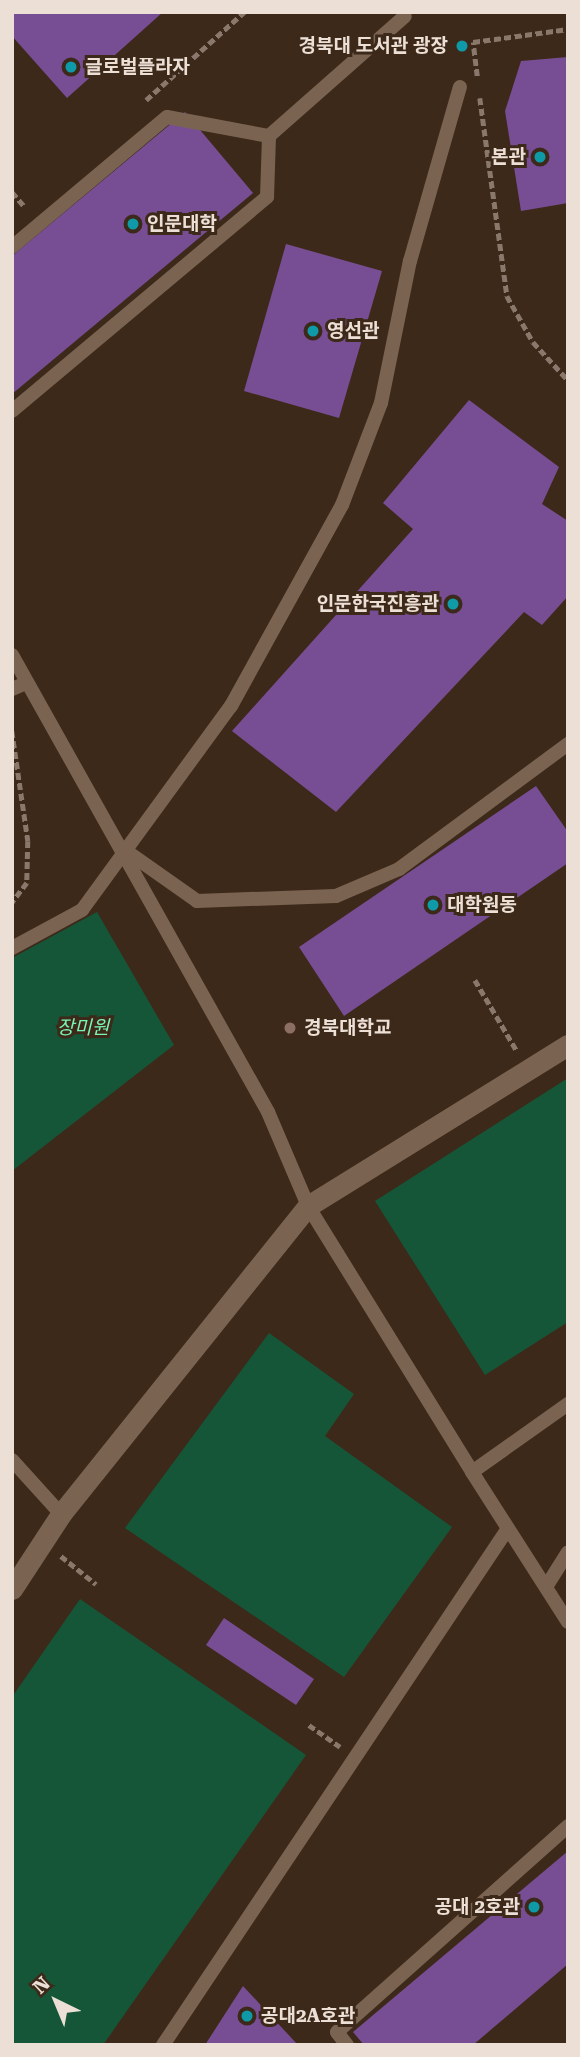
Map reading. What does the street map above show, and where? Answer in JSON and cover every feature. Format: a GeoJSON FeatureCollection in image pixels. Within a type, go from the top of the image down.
{"type":"FeatureCollection","features":[{"type":"Feature","properties":{"kind":"street"},"geometry":{"type":"LineString","coordinates":[[12,1589],[61,1514],[308,1206],[568,1045]]}},
{"type":"Feature","properties":{"kind":"lane"},"geometry":{"type":"LineString","coordinates":[[12,411],[267,197],[269,136],[405,16]]}},
{"type":"Feature","properties":{"kind":"lane"},"geometry":{"type":"LineString","coordinates":[[12,948],[82,910],[232,706],[342,505],[381,403],[410,261],[460,87]]}},
{"type":"Feature","properties":{"kind":"lane"},"geometry":{"type":"LineString","coordinates":[[12,247],[167,117],[269,136]]}},
{"type":"Feature","properties":{"kind":"lane"},"geometry":{"type":"LineString","coordinates":[[12,654],[19,686],[125,850],[279,1132],[308,1206],[507,1530],[568,1622]]}},
{"type":"Feature","properties":{"kind":"lane"},"geometry":{"type":"LineString","coordinates":[[125,850],[197,901],[335,896],[398,869],[568,744]]}},
{"type":"Feature","properties":{"kind":"lane"},"geometry":{"type":"LineString","coordinates":[[472,1472],[568,1404]]}},
{"type":"Feature","properties":{"kind":"lane"},"geometry":{"type":"LineString","coordinates":[[12,1460],[61,1514]]}},
{"type":"Feature","properties":{"kind":"lane"},"geometry":{"type":"LineString","coordinates":[[163,2045],[507,1530]]}},
{"type":"Feature","properties":{"kind":"lane"},"geometry":{"type":"LineString","coordinates":[[546,1587],[568,1552]]}},
{"type":"Feature","properties":{"kind":"lane"},"geometry":{"type":"LineString","coordinates":[[347,2045],[337,2032],[568,1826]]}},
{"type":"Feature","properties":{"kind":"path"},"geometry":{"type":"LineString","coordinates":[[146,100],[244,12]]}},
{"type":"Feature","properties":{"kind":"path"},"geometry":{"type":"LineString","coordinates":[[478,81],[473,42],[568,29]]}},
{"type":"Feature","properties":{"kind":"path"},"geometry":{"type":"LineString","coordinates":[[480,94],[507,296],[533,342],[568,380]]}},
{"type":"Feature","properties":{"kind":"path"},"geometry":{"type":"LineString","coordinates":[[12,192],[24,206]]}},
{"type":"Feature","properties":{"kind":"path"},"geometry":{"type":"LineString","coordinates":[[12,731],[28,841],[27,883],[12,903]]}},
{"type":"Feature","properties":{"kind":"path"},"geometry":{"type":"LineString","coordinates":[[475,979],[528,1070]]}},
{"type":"Feature","properties":{"kind":"path"},"geometry":{"type":"LineString","coordinates":[[44,1543],[96,1584]]}},
{"type":"Feature","properties":{"kind":"path"},"geometry":{"type":"LineString","coordinates":[[309,1726],[354,1756]]}},
{"type":"Feature","properties":{"kind":"green space","name":"장미원"},"geometry":{"type":"Polygon","coordinates":[[[97,912],[174,1045],[12,1171],[12,958],[97,912]]]}},
{"type":"Feature","properties":{"kind":"green space"},"geometry":{"type":"Polygon","coordinates":[[[568,1078],[568,1322],[485,1375],[375,1201],[568,1078]]]}},
{"type":"Feature","properties":{"kind":"green space"},"geometry":{"type":"Polygon","coordinates":[[[269,1333],[354,1394],[325,1436],[452,1527],[344,1677],[125,1528],[269,1333]]]}},
{"type":"Feature","properties":{"kind":"green space"},"geometry":{"type":"Polygon","coordinates":[[[80,1599],[306,1755],[103,2045],[12,2045],[12,1697],[80,1599]]]}},
{"type":"Feature","properties":{"kind":"building","name":"글로벌플라자"},"geometry":{"type":"Polygon","coordinates":[[[12,12],[163,12],[67,98],[12,36],[12,12]]]}},
{"type":"Feature","properties":{"kind":"building","name":"본관"},"geometry":{"type":"Polygon","coordinates":[[[568,57],[568,203],[521,211],[505,111],[521,61],[568,57]]]}},
{"type":"Feature","properties":{"kind":"building","name":"인문대학"},"geometry":{"type":"Polygon","coordinates":[[[185,112],[253,193],[12,394],[12,256],[185,112]]]}},
{"type":"Feature","properties":{"kind":"building","name":"영선관"},"geometry":{"type":"Polygon","coordinates":[[[286,244],[382,271],[339,418],[244,391],[286,244]]]}},
{"type":"Feature","properties":{"kind":"building","name":"인문한국진흥관"},"geometry":{"type":"Polygon","coordinates":[[[469,400],[559,467],[542,504],[568,521],[568,596],[542,625],[524,612],[336,812],[232,731],[413,529],[383,503],[469,400]]]}},
{"type":"Feature","properties":{"kind":"building","name":"대학원동"},"geometry":{"type":"Polygon","coordinates":[[[536,786],[568,832],[568,863],[344,1016],[299,947],[536,786]]]}},
{"type":"Feature","properties":{"kind":"building"},"geometry":{"type":"Polygon","coordinates":[[[224,1618],[314,1679],[296,1705],[206,1645],[224,1618]]]}},
{"type":"Feature","properties":{"kind":"building","name":"공대 2호관"},"geometry":{"type":"Polygon","coordinates":[[[568,1851],[568,1964],[473,2045],[364,2045],[353,2032],[568,1851]]]}},
{"type":"Feature","properties":{"kind":"building","name":"공대2A호관"},"geometry":{"type":"Polygon","coordinates":[[[243,1986],[298,2045],[205,2045],[243,1986]]]}},
{"type":"Feature","properties":{"kind":"place","name":"경북대 도서관 광장"},"geometry":{"type":"Point","coordinates":[462,46]}},
{"type":"Feature","properties":{"kind":"place","name":"글로벌플라자"},"geometry":{"type":"Point","coordinates":[71,67]}},
{"type":"Feature","properties":{"kind":"place","name":"본관"},"geometry":{"type":"Point","coordinates":[540,157]}},
{"type":"Feature","properties":{"kind":"place","name":"인문대학"},"geometry":{"type":"Point","coordinates":[133,224]}},
{"type":"Feature","properties":{"kind":"place","name":"영선관"},"geometry":{"type":"Point","coordinates":[313,331]}},
{"type":"Feature","properties":{"kind":"place","name":"인문한국진흥관"},"geometry":{"type":"Point","coordinates":[453,604]}},
{"type":"Feature","properties":{"kind":"place","name":"대학원동"},"geometry":{"type":"Point","coordinates":[433,905]}},
{"type":"Feature","properties":{"kind":"place","name":"경북대학교"},"geometry":{"type":"Point","coordinates":[290,1028]}},
{"type":"Feature","properties":{"kind":"place","name":"공대 2호관"},"geometry":{"type":"Point","coordinates":[534,1907]}},
{"type":"Feature","properties":{"kind":"place","name":"공대2A호관"},"geometry":{"type":"Point","coordinates":[247,2016]}}]}
